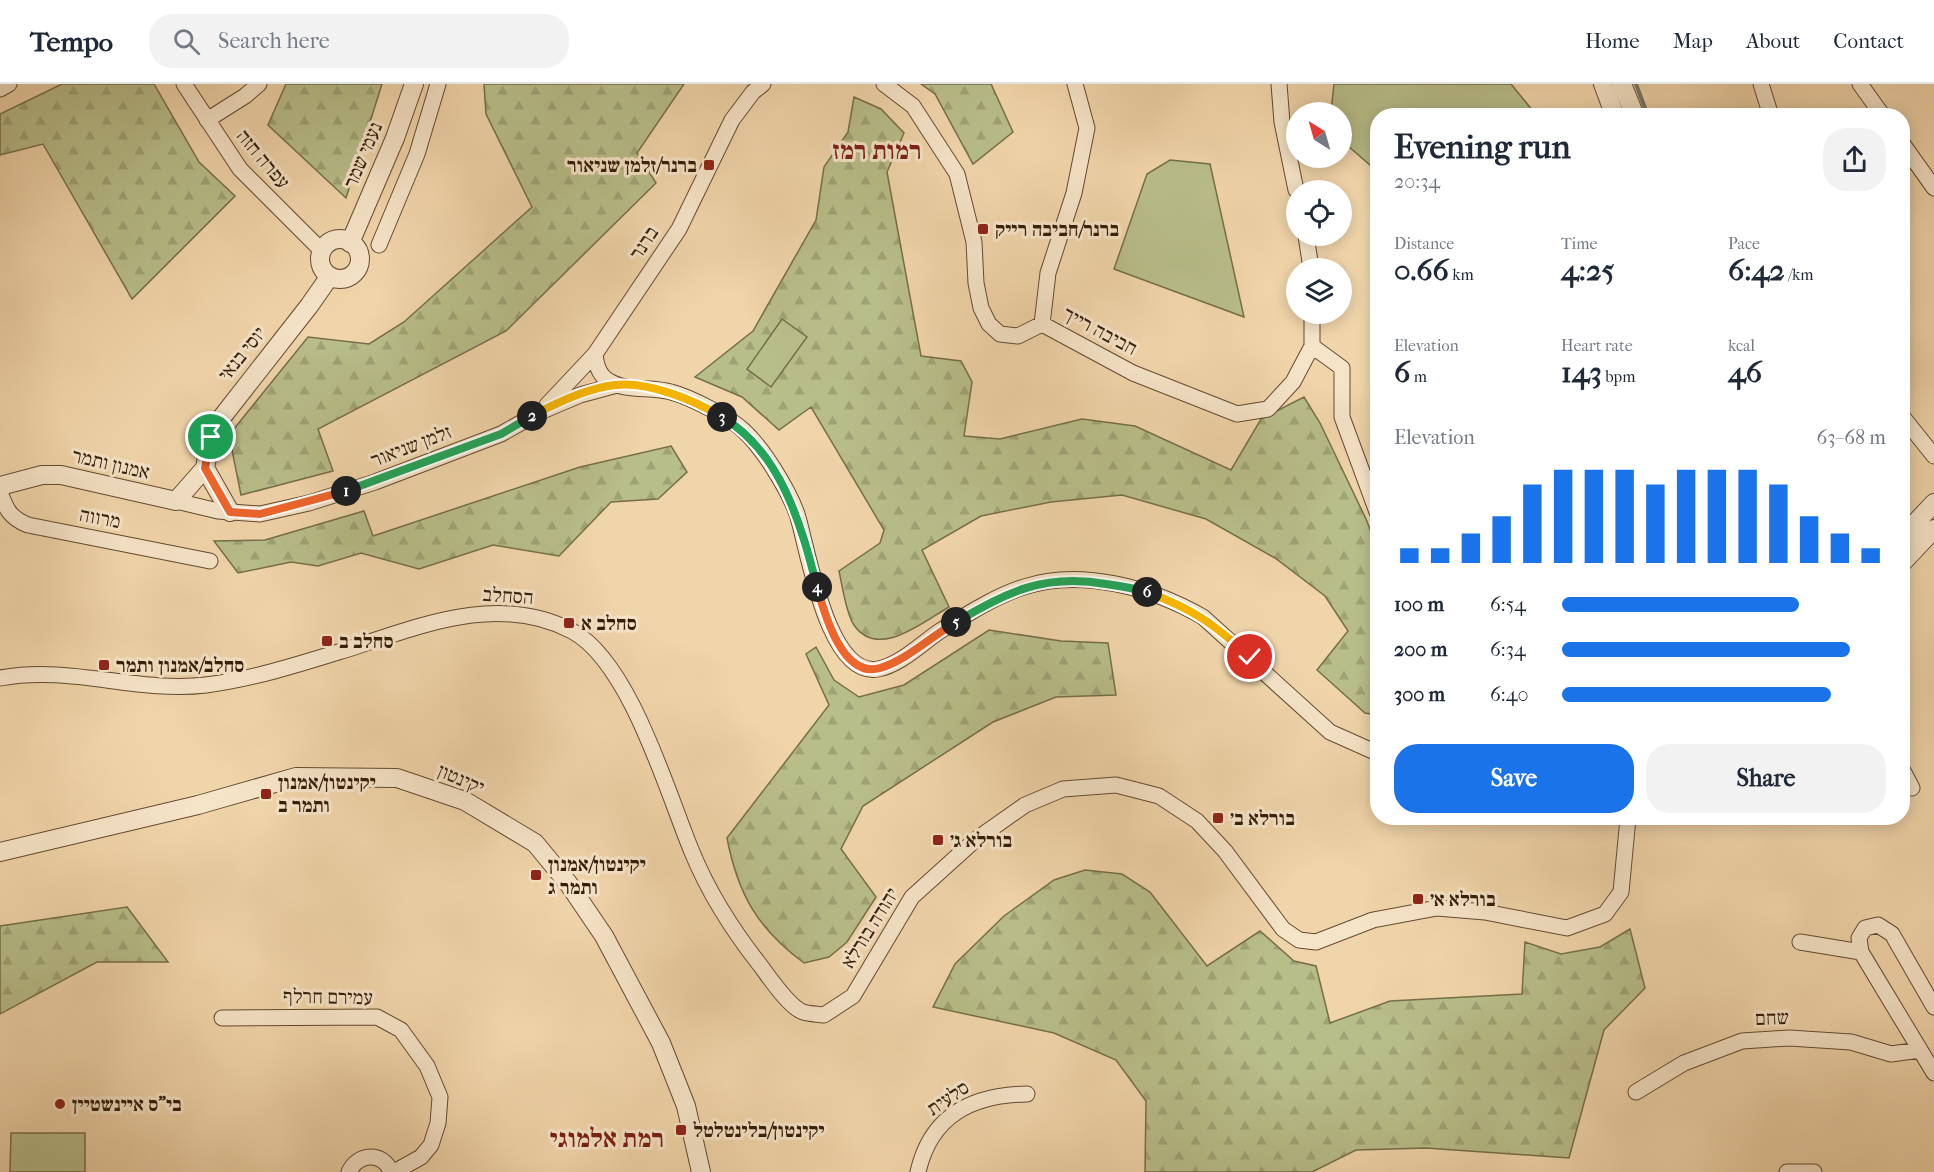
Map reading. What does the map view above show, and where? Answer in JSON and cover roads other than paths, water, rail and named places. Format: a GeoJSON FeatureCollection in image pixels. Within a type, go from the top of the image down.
{"type":"FeatureCollection","features":[{"type":"Feature","properties":{"kind":"street"},"geometry":{"type":"LineString","coordinates":[[0,89],[9,84]]}},
{"type":"Feature","properties":{"kind":"street","name":"עפרה חזה"},"geometry":{"type":"LineString","coordinates":[[184,84],[240,169],[322,251]]}},
{"type":"Feature","properties":{"kind":"street"},"geometry":{"type":"LineString","coordinates":[[207,120],[245,96],[259,84]]}},
{"type":"Feature","properties":{"kind":"street","name":"נעמי שמר"},"geometry":{"type":"LineString","coordinates":[[351,243],[395,138],[414,84]]}},
{"type":"Feature","properties":{"kind":"street"},"geometry":{"type":"LineString","coordinates":[[379,245],[417,154],[438,84]]}},
{"type":"Feature","properties":{"kind":"street","name":"ברנר"},"geometry":{"type":"LineString","coordinates":[[540,412],[595,354],[679,229],[732,120],[753,92],[763,84]]}},
{"type":"Feature","properties":{"kind":"street"},"geometry":{"type":"LineString","coordinates":[[884,84],[913,106],[957,174],[974,242],[976,283],[981,308],[989,324],[1000,334],[1018,336],[1042,324]]}},
{"type":"Feature","properties":{"kind":"street","name":"חביבה רייך"},"geometry":{"type":"LineString","coordinates":[[1075,84],[1087,128],[1074,192],[1048,273],[1042,324],[1133,373],[1237,414],[1268,409],[1293,382],[1312,346],[1312,324]]}},
{"type":"Feature","properties":{"kind":"street"},"geometry":{"type":"LineString","coordinates":[[1279,84],[1282,122],[1294,180]]}},
{"type":"Feature","properties":{"kind":"street"},"geometry":{"type":"LineString","coordinates":[[1603,84],[1612,108]]}},
{"type":"Feature","properties":{"kind":"street"},"geometry":{"type":"LineString","coordinates":[[1622,84],[1632,108]]}},
{"type":"Feature","properties":{"kind":"street"},"geometry":{"type":"LineString","coordinates":[[1761,84],[1768,108]]}},
{"type":"Feature","properties":{"kind":"street"},"geometry":{"type":"LineString","coordinates":[[1860,84],[1877,108]]}},
{"type":"Feature","properties":{"kind":"street"},"geometry":{"type":"LineString","coordinates":[[1910,154],[1934,188]]}},
{"type":"Feature","properties":{"kind":"street"},"geometry":{"type":"LineString","coordinates":[[338,240],[351,243],[360,258],[357,270],[342,279],[330,276],[321,262],[322,251],[338,240]]}},
{"type":"Feature","properties":{"kind":"street","name":"יוסי בנאי"},"geometry":{"type":"LineString","coordinates":[[205,468],[211,437],[219,421],[330,276]]}},
{"type":"Feature","properties":{"kind":"street"},"geometry":{"type":"LineString","coordinates":[[1312,346],[1342,368],[1342,417],[1370,493]]}},
{"type":"Feature","properties":{"kind":"street"},"geometry":{"type":"LineString","coordinates":[[595,354],[596,363],[603,377],[617,385]]}},
{"type":"Feature","properties":{"kind":"street","name":"זלמן שניאור"},"geometry":{"type":"LineString","coordinates":[[176,501],[230,512],[260,514],[375,482],[501,434],[540,412],[580,395],[617,385],[671,392],[709,409],[743,430],[769,464],[796,512],[829,628],[841,649],[866,668],[878,669],[896,660],[968,615],[1023,587],[1051,580],[1077,579],[1138,590],[1182,605],[1203,617],[1330,732],[1370,750]]}},
{"type":"Feature","properties":{"kind":"street"},"geometry":{"type":"LineString","coordinates":[[1910,426],[1934,456]]}},
{"type":"Feature","properties":{"kind":"street"},"geometry":{"type":"LineString","coordinates":[[176,501],[205,468],[230,512]]}},
{"type":"Feature","properties":{"kind":"street","name":"אמנון ותמר"},"geometry":{"type":"LineString","coordinates":[[0,486],[42,475],[61,475],[176,501]]}},
{"type":"Feature","properties":{"kind":"street","name":"מרווה"},"geometry":{"type":"LineString","coordinates":[[0,492],[7,510],[15,520],[28,525],[210,561]]}},
{"type":"Feature","properties":{"kind":"street"},"geometry":{"type":"LineString","coordinates":[[1910,528],[1934,503]]}},
{"type":"Feature","properties":{"kind":"street"},"geometry":{"type":"LineString","coordinates":[[1910,554],[1934,529]]}},
{"type":"Feature","properties":{"kind":"street","name":"הסחלב"},"geometry":{"type":"LineString","coordinates":[[0,678],[46,672],[142,684],[205,685],[257,675],[417,626],[468,615],[505,613],[539,619],[572,631],[590,645],[632,705],[648,737],[693,855],[741,941],[778,989],[801,1012]]}},
{"type":"Feature","properties":{"kind":"street","name":"יקינטון"},"geometry":{"type":"LineString","coordinates":[[0,852],[207,802],[296,777],[397,778],[465,801],[535,843],[568,884],[604,936],[662,1042],[686,1106],[701,1172]]}},
{"type":"Feature","properties":{"kind":"street"},"geometry":{"type":"LineString","coordinates":[[1910,784],[1912,788]]}},
{"type":"Feature","properties":{"kind":"street","name":"יהודה בורלא"},"geometry":{"type":"LineString","coordinates":[[801,1012],[824,1015],[853,996],[912,897],[974,841],[1025,806],[1063,789],[1116,785],[1159,796],[1197,821],[1225,851],[1283,929],[1299,940],[1316,942],[1373,920],[1437,909],[1485,912],[1568,928],[1605,914],[1621,892],[1627,825]]}},
{"type":"Feature","properties":{"kind":"street"},"geometry":{"type":"LineString","coordinates":[[1934,1007],[1892,934],[1878,925],[1865,928],[1858,938],[1861,952],[1934,1073]]}},
{"type":"Feature","properties":{"kind":"street"},"geometry":{"type":"LineString","coordinates":[[1800,942],[1861,952]]}},
{"type":"Feature","properties":{"kind":"street","name":"עמירם חרלף"},"geometry":{"type":"LineString","coordinates":[[222,1018],[377,1017],[401,1030],[427,1066],[440,1096],[438,1123],[431,1144],[421,1157],[393,1172]]}},
{"type":"Feature","properties":{"kind":"street","name":"שחם"},"geometry":{"type":"LineString","coordinates":[[1636,1092],[1684,1063],[1742,1041],[1789,1038],[1851,1042],[1891,1054],[1920,1050]]}},
{"type":"Feature","properties":{"kind":"street","name":"סלעית"},"geometry":{"type":"LineString","coordinates":[[918,1172],[922,1155],[932,1135],[952,1116],[977,1100],[996,1094],[1027,1094]]}},
{"type":"Feature","properties":{"kind":"street"},"geometry":{"type":"LineString","coordinates":[[350,1172],[358,1160],[371,1156],[384,1161],[393,1172]]}},
{"type":"Feature","properties":{"kind":"street"},"geometry":{"type":"LineString","coordinates":[[1787,1172],[1814,1172]]}},
{"type":"Feature","properties":{"kind":"waterway"},"geometry":{"type":"LineString","coordinates":[[1636,84],[1645,108]]}},
{"type":"Feature","properties":{"kind":"place","name":"ברנר/זלמן שניאור"},"geometry":{"type":"Point","coordinates":[709,165]}},
{"type":"Feature","properties":{"kind":"place","name":"ברנר/חביבה רייק"},"geometry":{"type":"Point","coordinates":[983,229]}},
{"type":"Feature","properties":{"kind":"place","name":"סחלב א"},"geometry":{"type":"Point","coordinates":[569,623]}},
{"type":"Feature","properties":{"kind":"place","name":"סחלב ב"},"geometry":{"type":"Point","coordinates":[327,641]}},
{"type":"Feature","properties":{"kind":"place","name":"סחלב/אמנון ותמר"},"geometry":{"type":"Point","coordinates":[104,665]}},
{"type":"Feature","properties":{"kind":"place","name":"יקינטון/אמנון ותמר ב"},"geometry":{"type":"Point","coordinates":[266,794]}},
{"type":"Feature","properties":{"kind":"place","name":"בורלא ב׳"},"geometry":{"type":"Point","coordinates":[1218,818]}},
{"type":"Feature","properties":{"kind":"place","name":"בורלא ג׳"},"geometry":{"type":"Point","coordinates":[938,840]}},
{"type":"Feature","properties":{"kind":"place","name":"יקינטון/אמנון ותמר ג"},"geometry":{"type":"Point","coordinates":[536,875]}},
{"type":"Feature","properties":{"kind":"place","name":"בורלא א׳"},"geometry":{"type":"Point","coordinates":[1418,899]}},
{"type":"Feature","properties":{"kind":"place","name":"בי\"ס איינשטיין"},"geometry":{"type":"Point","coordinates":[60,1104]}},
{"type":"Feature","properties":{"kind":"place","name":"יקינטון/בלינטלטל"},"geometry":{"type":"Point","coordinates":[681,1130]}},
{"type":"Feature","properties":{"kind":"district","name":"רמות רמז"},"geometry":{"type":"Point","coordinates":[877,150]}},
{"type":"Feature","properties":{"kind":"district","name":"רמת אלמוגי"},"geometry":{"type":"Point","coordinates":[607,1138]}}]}
